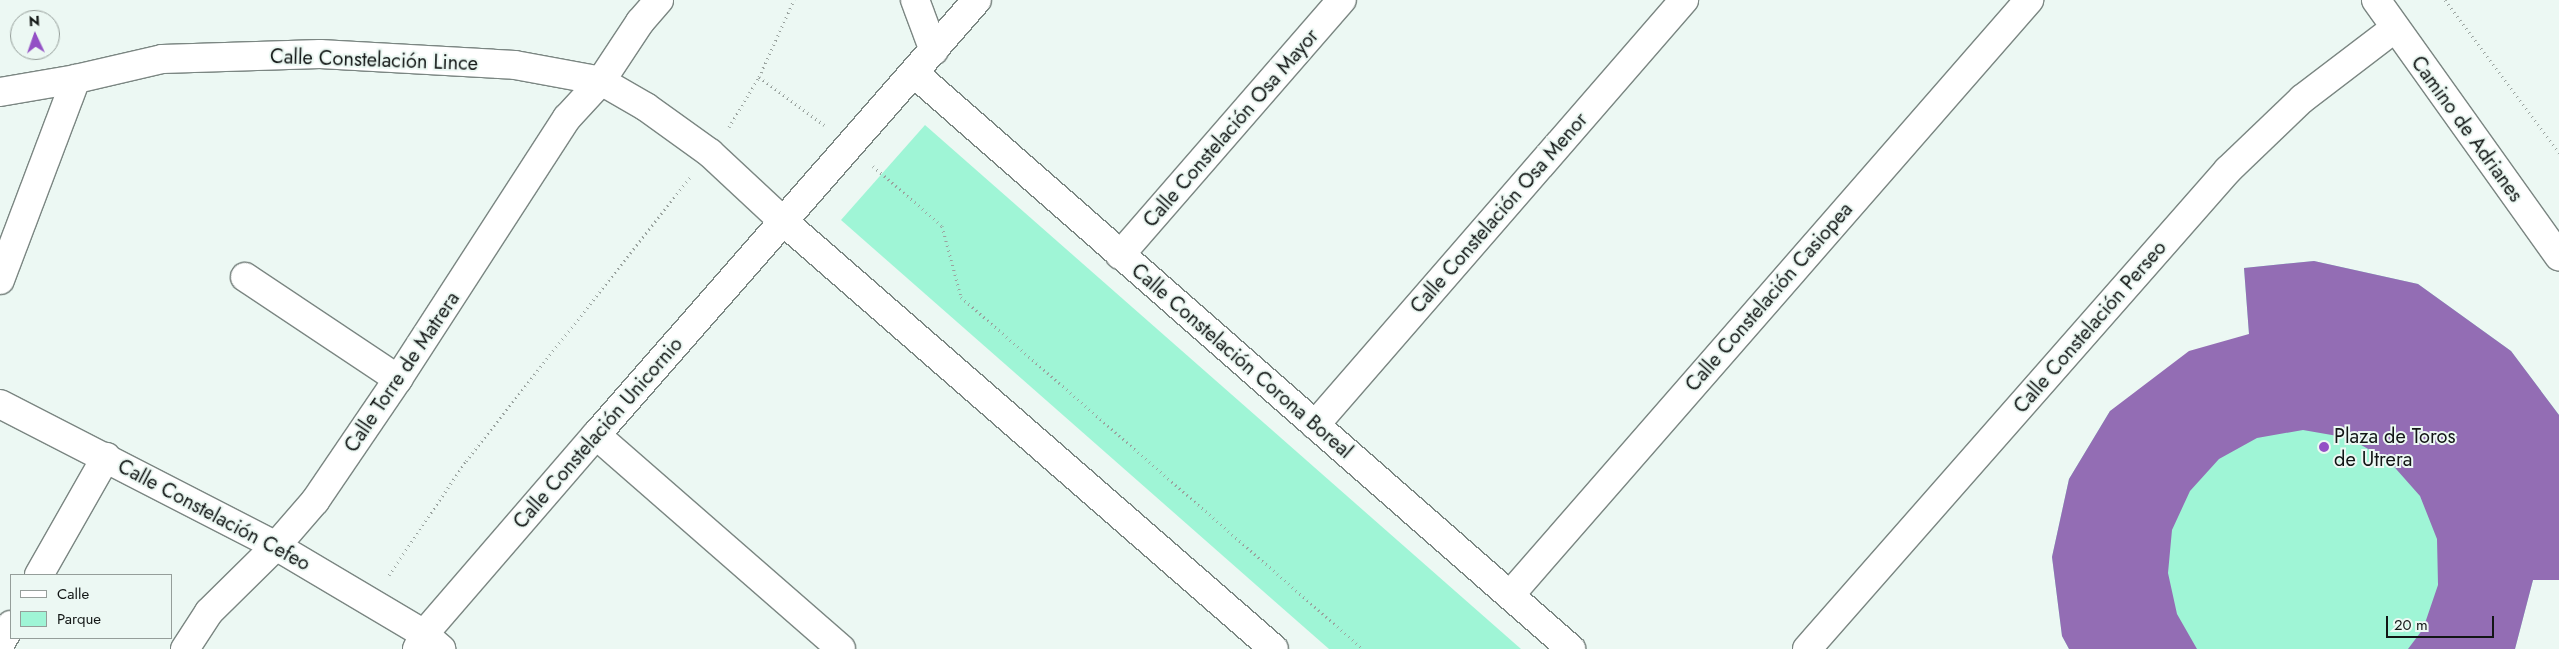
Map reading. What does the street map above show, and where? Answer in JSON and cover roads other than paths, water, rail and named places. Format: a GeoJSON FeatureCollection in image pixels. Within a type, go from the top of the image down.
{"type":"FeatureCollection","features":[{"type":"Feature","properties":{"kind":"street","name":"Calle Torre de Matrera"},"geometry":{"type":"LineString","coordinates":[[185,649],[209,612],[276,546],[315,501],[398,379],[567,118],[601,81],[640,22],[659,0]]}},
{"type":"Feature","properties":{"kind":"street"},"geometry":{"type":"LineString","coordinates":[[915,0],[934,51]]}},
{"type":"Feature","properties":{"kind":"street","name":"Calle Constelación Unicornio"},"geometry":{"type":"LineString","coordinates":[[427,644],[596,435],[978,0]]}},
{"type":"Feature","properties":{"kind":"street","name":"Calle Constelación Osa Mayor"},"geometry":{"type":"LineString","coordinates":[[1120,255],[1342,0]]}},
{"type":"Feature","properties":{"kind":"street","name":"Calle Constelación Osa Menor"},"geometry":{"type":"LineString","coordinates":[[1315,425],[1684,0]]}},
{"type":"Feature","properties":{"kind":"street","name":"Calle Constelación Casiopea"},"geometry":{"type":"LineString","coordinates":[[1510,595],[2030,0]]}},
{"type":"Feature","properties":{"kind":"street","name":"Camino de Adrianes"},"geometry":{"type":"LineString","coordinates":[[2376,0],[2394,29],[2559,258]]}},
{"type":"Feature","properties":{"kind":"street","name":"Calle Constelación Perseo"},"geometry":{"type":"LineString","coordinates":[[1807,649],[2228,170],[2302,99],[2394,29]]}},
{"type":"Feature","properties":{"kind":"street","name":"Calle Constelación Lince"},"geometry":{"type":"LineString","coordinates":[[0,92],[76,80],[162,59],[320,54],[515,66],[601,81]]}},
{"type":"Feature","properties":{"kind":"street","name":"Calle Constelación Corona Boreal"},"geometry":{"type":"LineString","coordinates":[[914,73],[1571,649]]}},
{"type":"Feature","properties":{"kind":"street"},"geometry":{"type":"LineString","coordinates":[[0,280],[76,80]]}},
{"type":"Feature","properties":{"kind":"street"},"geometry":{"type":"LineString","coordinates":[[601,81],[646,107],[710,153],[783,221],[1274,649]]}},
{"type":"Feature","properties":{"kind":"street"},"geometry":{"type":"LineString","coordinates":[[245,276],[398,379]]}},
{"type":"Feature","properties":{"kind":"street","name":"Calle Constelación Cefeo"},"geometry":{"type":"LineString","coordinates":[[0,404],[276,546],[372,603],[427,644]]}},
{"type":"Feature","properties":{"kind":"street"},"geometry":{"type":"LineString","coordinates":[[596,435],[841,649]]}},
{"type":"Feature","properties":{"kind":"street"},"geometry":{"type":"LineString","coordinates":[[40,574],[106,458]]}},
{"type":"Feature","properties":{"kind":"street"},"geometry":{"type":"LineString","coordinates":[[0,644],[10,627]]}},
{"type":"Feature","properties":{"kind":"place","name":"Plaza de Toros de Utrera"},"geometry":{"type":"Point","coordinates":[2324,447]}}]}
